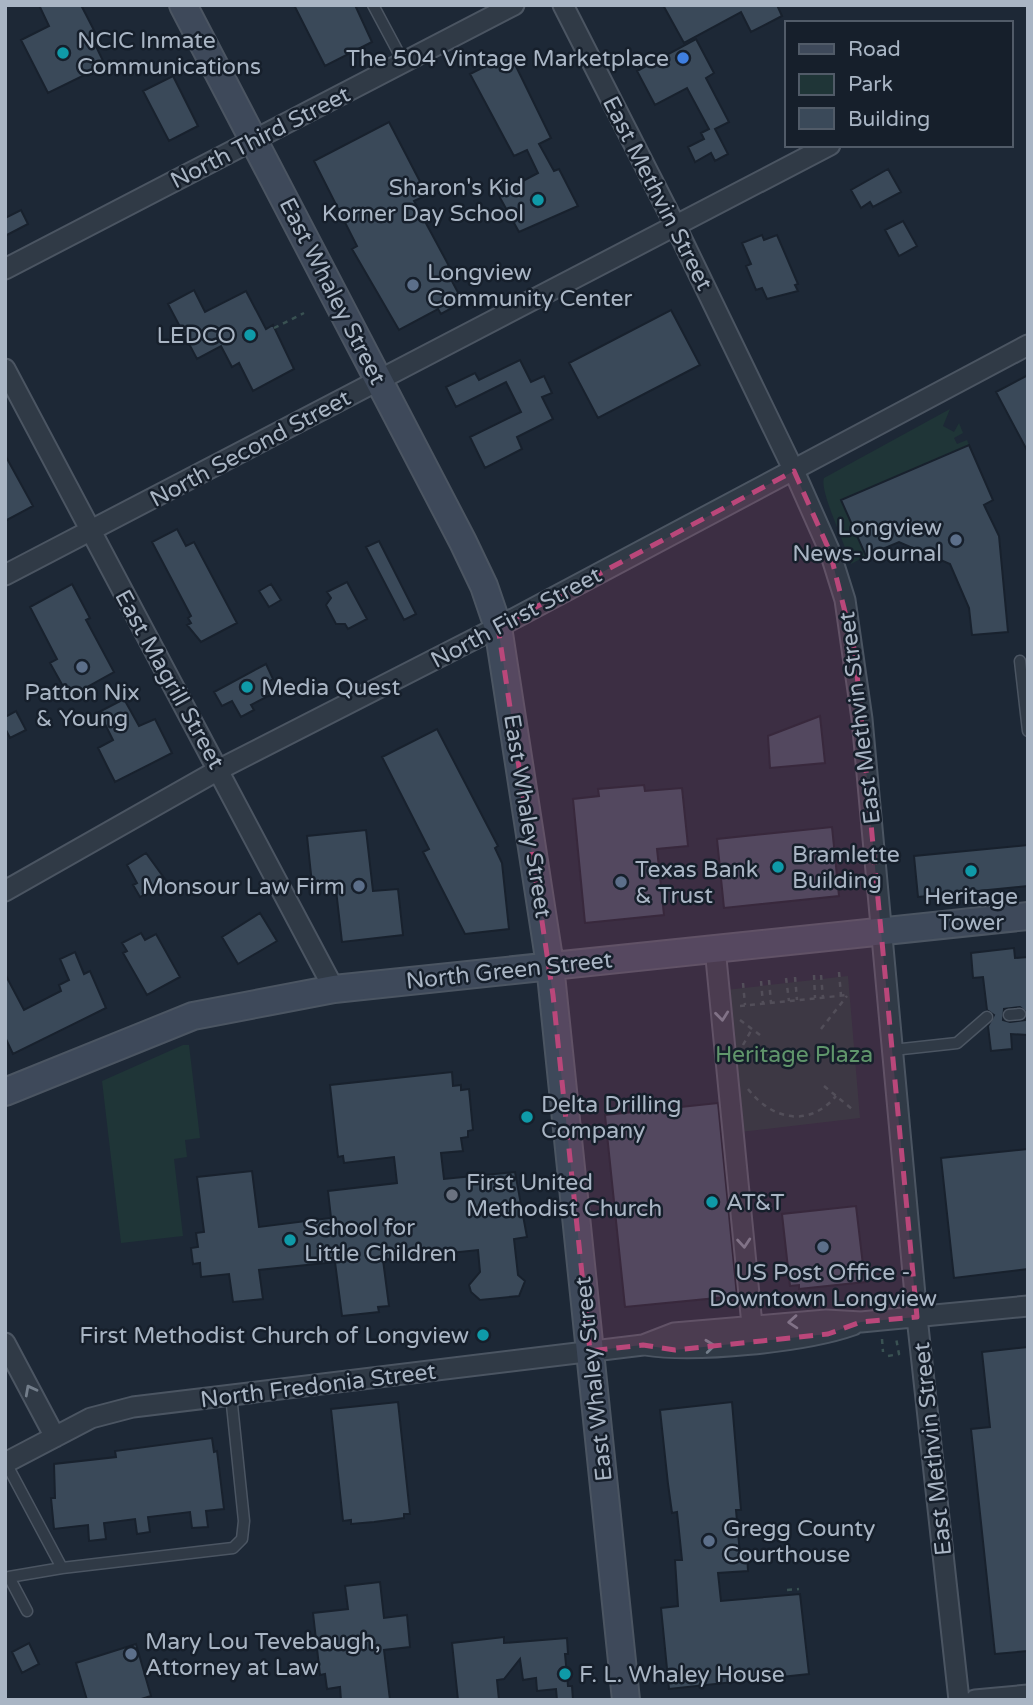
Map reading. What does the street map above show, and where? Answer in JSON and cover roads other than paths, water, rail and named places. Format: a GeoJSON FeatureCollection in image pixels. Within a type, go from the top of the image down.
{"type":"FeatureCollection","features":[{"type":"Feature","properties":{"kind":"street","name":"East Whaley Street"},"geometry":{"type":"LineString","coordinates":[[183,5],[463,542],[484,586],[498,627],[550,965],[626,1700]]}},
{"type":"Feature","properties":{"kind":"street","name":"North Third Street"},"geometry":{"type":"LineString","coordinates":[[5,269],[514,5]]}},
{"type":"Feature","properties":{"kind":"street","name":"East Methvin Street"},"geometry":{"type":"LineString","coordinates":[[563,5],[675,225],[794,471],[830,552],[850,623],[882,932],[917,1317],[959,1700]]}},
{"type":"Feature","properties":{"kind":"street","name":"North Second Street"},"geometry":{"type":"LineString","coordinates":[[5,575],[826,147]]}},
{"type":"Feature","properties":{"kind":"street","name":"North First Street"},"geometry":{"type":"LineString","coordinates":[[5,891],[220,769],[498,627],[1028,345]]}},
{"type":"Feature","properties":{"kind":"street","name":"East Magrill Street"},"geometry":{"type":"LineString","coordinates":[[5,369],[89,533],[220,769],[334,989]]}},
{"type":"Feature","properties":{"kind":"street","name":"North Green Street"},"geometry":{"type":"LineString","coordinates":[[5,1093],[182,1020],[210,1012],[334,989],[1028,916]]}},
{"type":"Feature","properties":{"kind":"street"},"geometry":{"type":"LineString","coordinates":[[715,948],[752,1325]]}},
{"type":"Feature","properties":{"kind":"street","name":"North Fredonia Street"},"geometry":{"type":"LineString","coordinates":[[6,1463],[112,1411],[643,1345],[674,1333],[826,1320],[861,1322],[1028,1306]]}},
{"type":"Feature","properties":{"kind":"street","name":"North Fredonia Street"},"geometry":{"type":"LineString","coordinates":[[643,1345],[675,1350],[689,1349],[828,1334],[861,1322]]}},
{"type":"Feature","properties":{"kind":"street"},"geometry":{"type":"LineString","coordinates":[[5,1343],[55,1437]]}},
{"type":"Feature","properties":{"kind":"street"},"geometry":{"type":"LineString","coordinates":[[975,1700],[1028,1695]]}},
{"type":"Feature","properties":{"kind":"lane"},"geometry":{"type":"LineString","coordinates":[[373,5],[404,63]]}},
{"type":"Feature","properties":{"kind":"lane"},"geometry":{"type":"LineString","coordinates":[[1020,661],[1028,731]]}},
{"type":"Feature","properties":{"kind":"lane"},"geometry":{"type":"LineString","coordinates":[[893,1051],[957,1043],[988,1017]]}},
{"type":"Feature","properties":{"kind":"lane"},"geometry":{"type":"LineString","coordinates":[[27,1611],[7,1578],[62,1568],[215,1552],[233,1548],[242,1539],[244,1521],[231,1395]]}},
{"type":"Feature","properties":{"kind":"lane"},"geometry":{"type":"LineString","coordinates":[[6,1463],[62,1568]]}},
{"type":"Feature","properties":{"kind":"place","name":"NCIC Inmate Communications"},"geometry":{"type":"Point","coordinates":[63,53]}},
{"type":"Feature","properties":{"kind":"place","name":"The 504 Vintage Marketplace"},"geometry":{"type":"Point","coordinates":[683,58]}},
{"type":"Feature","properties":{"kind":"place","name":"Sharon's Kid Korner Day School"},"geometry":{"type":"Point","coordinates":[538,200]}},
{"type":"Feature","properties":{"kind":"place","name":"Longview Community Center"},"geometry":{"type":"Point","coordinates":[413,285]}},
{"type":"Feature","properties":{"kind":"place","name":"LEDCO"},"geometry":{"type":"Point","coordinates":[250,335]}},
{"type":"Feature","properties":{"kind":"place","name":"Longview News-Journal"},"geometry":{"type":"Point","coordinates":[956,540]}},
{"type":"Feature","properties":{"kind":"place","name":"Patton Nix & Young"},"geometry":{"type":"Point","coordinates":[82,667]}},
{"type":"Feature","properties":{"kind":"place","name":"Media Quest"},"geometry":{"type":"Point","coordinates":[247,687]}},
{"type":"Feature","properties":{"kind":"place","name":"Bramlette Building"},"geometry":{"type":"Point","coordinates":[778,867]}},
{"type":"Feature","properties":{"kind":"place","name":"Heritage Tower"},"geometry":{"type":"Point","coordinates":[971,871]}},
{"type":"Feature","properties":{"kind":"place","name":"Texas Bank & Trust"},"geometry":{"type":"Point","coordinates":[621,882]}},
{"type":"Feature","properties":{"kind":"place","name":"Monsour Law Firm"},"geometry":{"type":"Point","coordinates":[359,886]}},
{"type":"Feature","properties":{"kind":"place","name":"Delta Drilling Company"},"geometry":{"type":"Point","coordinates":[527,1117]}},
{"type":"Feature","properties":{"kind":"place","name":"First United Methodist Church"},"geometry":{"type":"Point","coordinates":[452,1195]}},
{"type":"Feature","properties":{"kind":"place","name":"AT&T"},"geometry":{"type":"Point","coordinates":[712,1202]}},
{"type":"Feature","properties":{"kind":"place","name":"School for Little Children"},"geometry":{"type":"Point","coordinates":[290,1240]}},
{"type":"Feature","properties":{"kind":"place","name":"US Post Office - Downtown Longview"},"geometry":{"type":"Point","coordinates":[823,1247]}},
{"type":"Feature","properties":{"kind":"place","name":"First Methodist Church of Longview"},"geometry":{"type":"Point","coordinates":[483,1335]}},
{"type":"Feature","properties":{"kind":"place","name":"Gregg County Courthouse"},"geometry":{"type":"Point","coordinates":[709,1541]}},
{"type":"Feature","properties":{"kind":"place","name":"Mary Lou Tevebaugh, Attorney at Law"},"geometry":{"type":"Point","coordinates":[131,1654]}},
{"type":"Feature","properties":{"kind":"place","name":"F. L. Whaley House"},"geometry":{"type":"Point","coordinates":[565,1674]}},
{"type":"Feature","properties":{"kind":"park label","name":"Heritage Plaza"},"geometry":{"type":"Point","coordinates":[794,1054]}}]}
